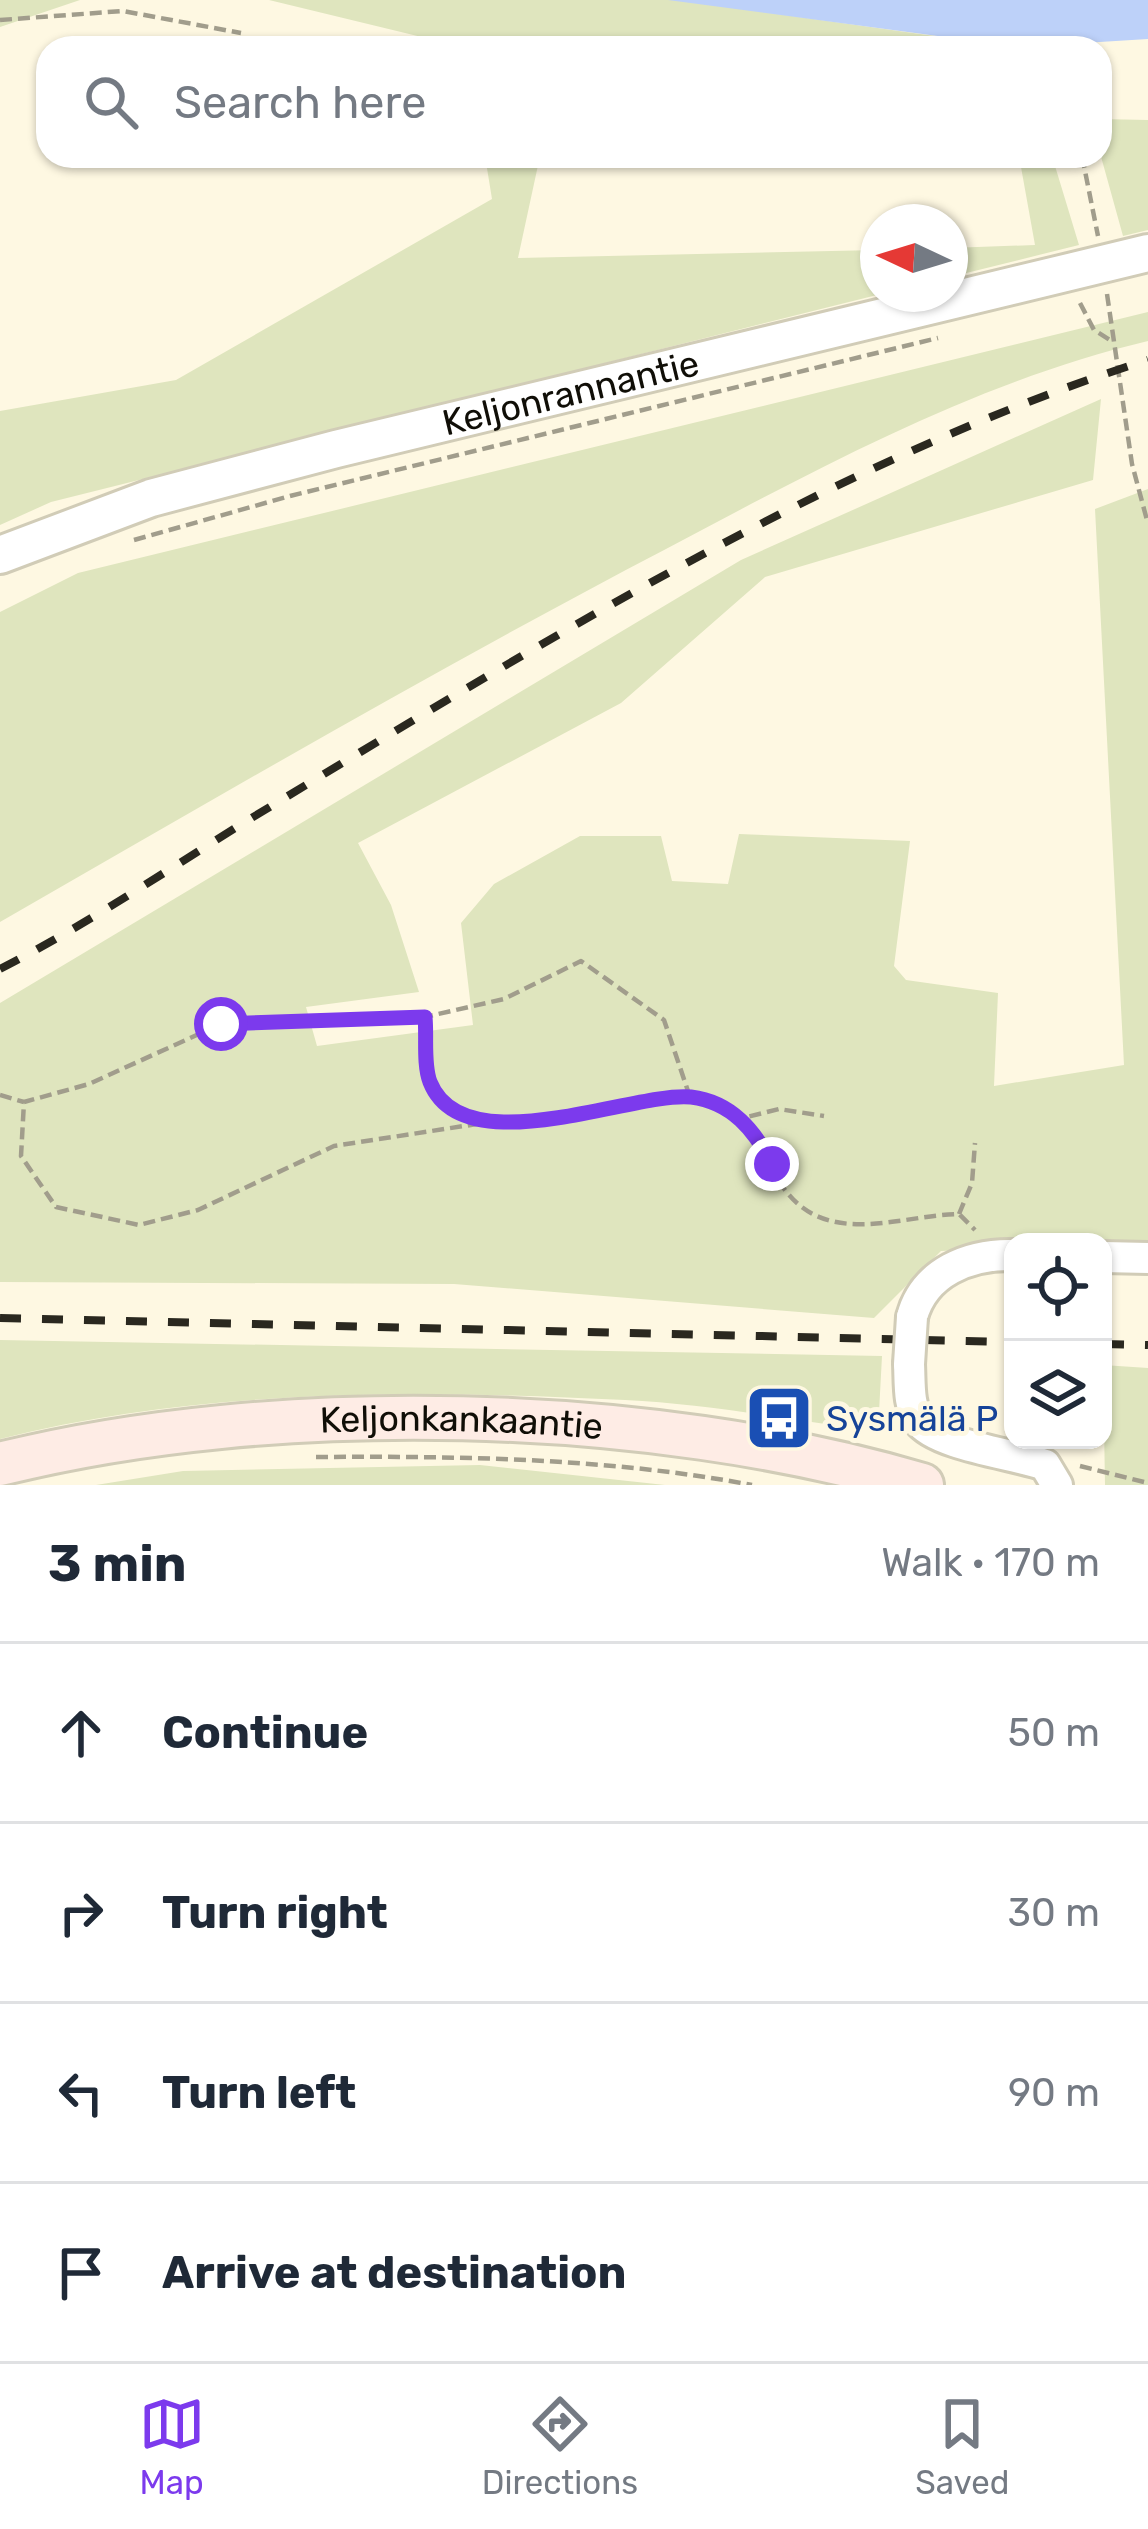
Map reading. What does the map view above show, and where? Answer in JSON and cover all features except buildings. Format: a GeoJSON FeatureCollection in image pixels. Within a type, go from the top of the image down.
{"type":"FeatureCollection","features":[{"type":"Feature","properties":{"kind":"main road","name":"Keljonkankaantie"},"geometry":{"type":"LineString","coordinates":[[0,1465],[78,1445],[298,1420],[476,1419],[697,1438],[842,1461],[922,1485]]}},
{"type":"Feature","properties":{"kind":"street","name":"Keljonrannantie"},"geometry":{"type":"LineString","coordinates":[[0,555],[152,498],[336,449],[1105,280],[1148,253]]}},
{"type":"Feature","properties":{"kind":"street"},"geometry":{"type":"LineString","coordinates":[[998,1257],[939,1271],[917,1297],[912,1317],[911,1401],[919,1422],[941,1438],[1051,1475]]}},
{"type":"Feature","properties":{"kind":"street"},"geometry":{"type":"LineString","coordinates":[[1112,1257],[1148,1258]]}},
{"type":"Feature","properties":{"kind":"path"},"geometry":{"type":"LineString","coordinates":[[0,20],[123,10],[241,33]]}},
{"type":"Feature","properties":{"kind":"path"},"geometry":{"type":"LineString","coordinates":[[1084,168],[1105,280],[1110,340],[1148,524]]}},
{"type":"Feature","properties":{"kind":"path"},"geometry":{"type":"LineString","coordinates":[[1105,280],[1127,292]]}},
{"type":"Feature","properties":{"kind":"path"},"geometry":{"type":"LineString","coordinates":[[1105,280],[1079,303],[1094,330],[1110,340]]}},
{"type":"Feature","properties":{"kind":"path"},"geometry":{"type":"LineString","coordinates":[[123,543],[290,496],[941,337]]}},
{"type":"Feature","properties":{"kind":"path"},"geometry":{"type":"LineString","coordinates":[[0,1095],[24,1102],[88,1084],[221,1024],[425,1017],[504,999],[581,961],[664,1020],[690,1097]]}},
{"type":"Feature","properties":{"kind":"path"},"geometry":{"type":"LineString","coordinates":[[425,1017],[430,1082],[453,1108],[490,1122]]}},
{"type":"Feature","properties":{"kind":"path"},"geometry":{"type":"LineString","coordinates":[[24,1102],[21,1156],[56,1207],[139,1225],[198,1210],[334,1146],[490,1122],[594,1115],[690,1097],[743,1118],[755,1131],[787,1193],[826,1219],[866,1228],[959,1214],[998,1257]]}},
{"type":"Feature","properties":{"kind":"path"},"geometry":{"type":"LineString","coordinates":[[743,1118],[779,1109],[824,1116]]}},
{"type":"Feature","properties":{"kind":"path"},"geometry":{"type":"LineString","coordinates":[[959,1214],[972,1183],[975,1143]]}},
{"type":"Feature","properties":{"kind":"path"},"geometry":{"type":"LineString","coordinates":[[296,1457],[481,1456],[697,1474],[752,1485]]}},
{"type":"Feature","properties":{"kind":"path"},"geometry":{"type":"LineString","coordinates":[[1051,1475],[1092,1466],[1148,1483]]}},
{"type":"Feature","properties":{"kind":"green space"},"geometry":{"type":"Polygon","coordinates":[[[0,0],[80,0],[0,27],[0,0]]]}},
{"type":"Feature","properties":{"kind":"green space"},"geometry":{"type":"Polygon","coordinates":[[[269,0],[678,0],[934,36],[418,36],[269,0]]]}},
{"type":"Feature","properties":{"kind":"green space"},"geometry":{"type":"Polygon","coordinates":[[[1112,119],[1148,120],[1148,230],[1123,236],[1104,168],[1112,168],[1112,119]]]}},
{"type":"Feature","properties":{"kind":"green space"},"geometry":{"type":"Polygon","coordinates":[[[487,168],[537,168],[518,258],[860,250],[860,299],[51,502],[0,525],[0,411],[176,380],[492,199],[487,168]]]}},
{"type":"Feature","properties":{"kind":"green space"},"geometry":{"type":"Polygon","coordinates":[[[1021,168],[1056,168],[1079,245],[968,273],[968,247],[1035,245],[1021,168]]]}},
{"type":"Feature","properties":{"kind":"green space"},"geometry":{"type":"Polygon","coordinates":[[[1148,312],[1148,341],[1084,358],[961,403],[783,488],[414,685],[0,922],[0,612],[78,573],[1148,312]]]}},
{"type":"Feature","properties":{"kind":"green space"},"geometry":{"type":"Polygon","coordinates":[[[1101,399],[1093,480],[765,577],[621,703],[358,843],[391,905],[419,992],[306,1007],[317,1046],[473,1025],[461,923],[494,884],[580,836],[661,836],[672,881],[728,884],[739,834],[910,841],[894,966],[906,980],[998,993],[994,1086],[1124,1065],[1095,509],[1148,489],[1148,1242],[1112,1242],[1112,1233],[1004,1233],[1004,1248],[941,1251],[874,1318],[454,1284],[0,1282],[0,1003],[741,560],[1101,399]]]}},
{"type":"Feature","properties":{"kind":"green space"},"geometry":{"type":"Polygon","coordinates":[[[0,1340],[882,1356],[878,1431],[657,1402],[390,1394],[153,1410],[0,1439],[0,1340]]]}},
{"type":"Feature","properties":{"kind":"green space"},"geometry":{"type":"Polygon","coordinates":[[[1112,1366],[1148,1368],[1148,1485],[1105,1485],[1104,1449],[1112,1449],[1112,1366]]]}},
{"type":"Feature","properties":{"kind":"green space"},"geometry":{"type":"Polygon","coordinates":[[[480,1465],[665,1485],[96,1485],[183,1471],[480,1465]]]}},
{"type":"Feature","properties":{"kind":"water"},"geometry":{"type":"Polygon","coordinates":[[[668,0],[1148,0],[1148,39],[937,36],[668,0]]]}},
{"type":"Feature","properties":{"kind":"railway"},"geometry":{"type":"LineString","coordinates":[[0,969],[481,680],[698,557],[922,446],[1035,399],[1148,360]]}},
{"type":"Feature","properties":{"kind":"railway"},"geometry":{"type":"LineString","coordinates":[[0,1318],[1004,1342]]}},
{"type":"Feature","properties":{"kind":"railway"},"geometry":{"type":"LineString","coordinates":[[1112,1344],[1148,1345]]}},
{"type":"Feature","properties":{"kind":"place","name":"Sysmälä P"},"geometry":{"type":"Point","coordinates":[779,1418]}},
{"type":"Feature","properties":{"kind":"route"},"geometry":{"type":"LineString","coordinates":[[221,1024],[425,1017],[430,1082],[453,1108],[490,1122],[594,1115],[690,1097],[743,1118],[772,1164]]}}]}
